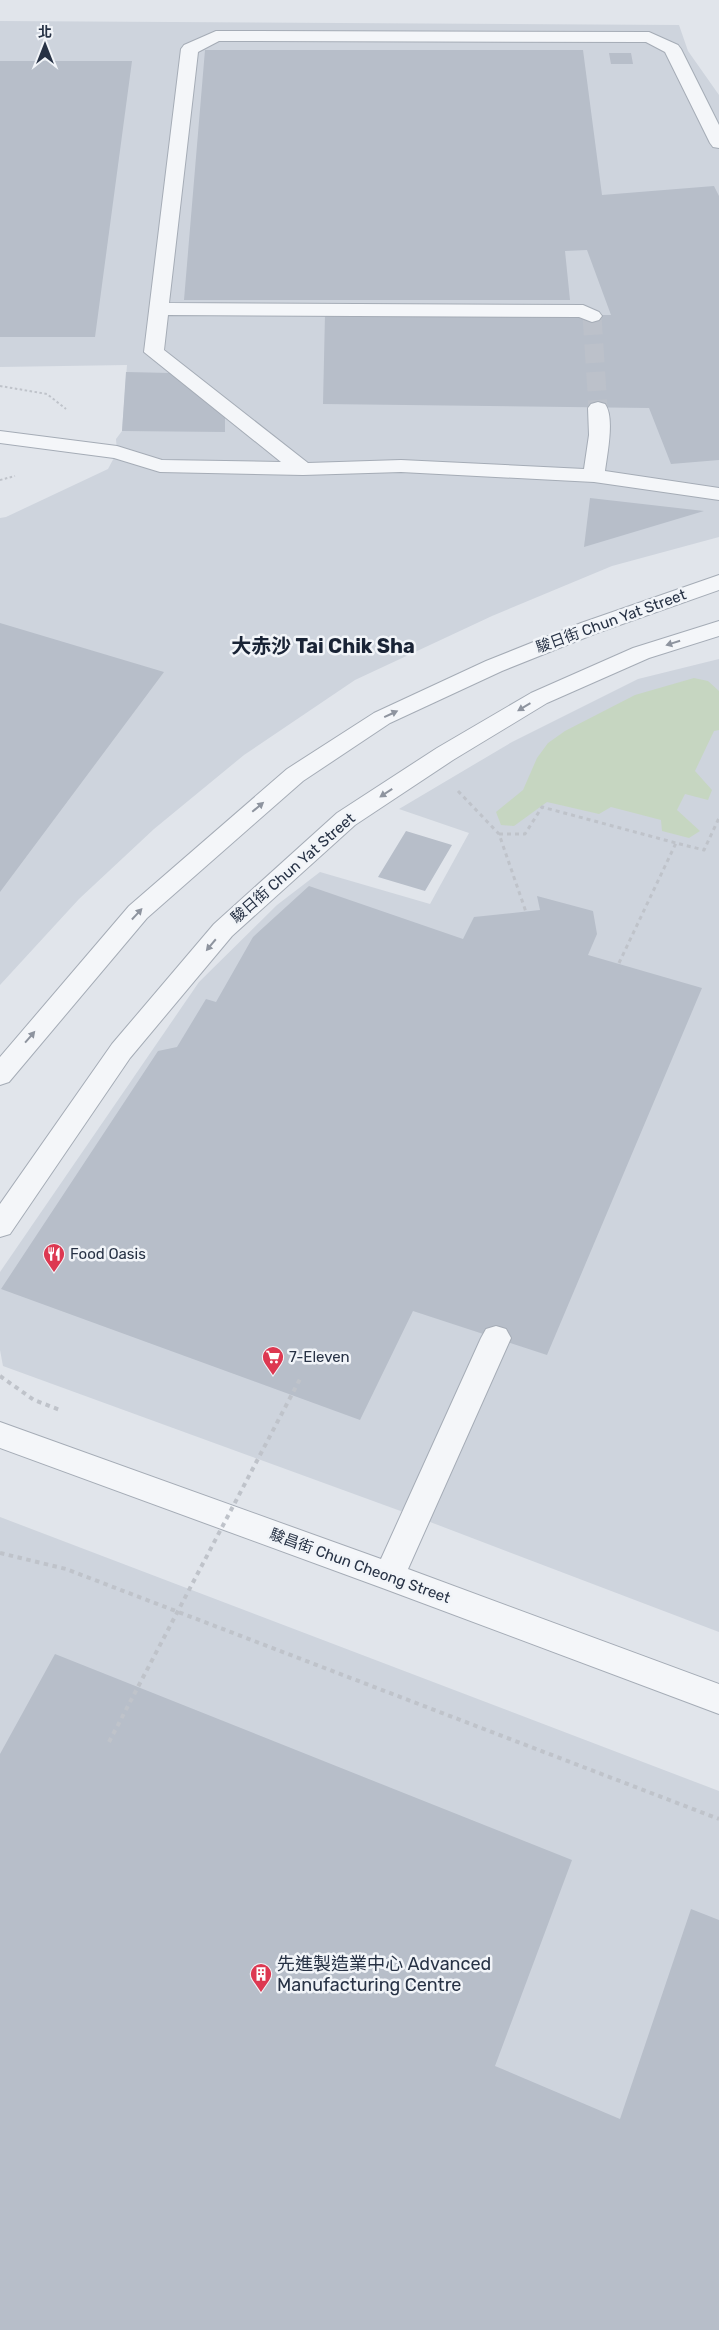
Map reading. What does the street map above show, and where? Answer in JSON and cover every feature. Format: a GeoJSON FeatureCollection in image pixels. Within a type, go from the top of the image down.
{"type":"FeatureCollection","features":[{"type":"Feature","properties":{"kind":"street"},"geometry":{"type":"LineString","coordinates":[[303,469],[154,352],[190,49],[216,36],[649,37],[672,49],[719,143]]}},
{"type":"Feature","properties":{"kind":"street"},"geometry":{"type":"LineString","coordinates":[[160,309],[583,311],[592,316]]}},
{"type":"Feature","properties":{"kind":"street"},"geometry":{"type":"LineString","coordinates":[[594,476],[599,435],[598,408]]}},
{"type":"Feature","properties":{"kind":"street"},"geometry":{"type":"LineString","coordinates":[[0,436],[117,452],[160,466],[303,469],[401,466],[594,476],[719,494]]}},
{"type":"Feature","properties":{"kind":"street","name":"駿日街 Chun Yat Street"},"geometry":{"type":"LineString","coordinates":[[0,1075],[138,912],[295,776],[382,718],[494,666],[589,628],[719,582]]}},
{"type":"Feature","properties":{"kind":"street","name":"駿日街 Chun Yat Street"},"geometry":{"type":"LineString","coordinates":[[0,1226],[121,1051],[223,930],[346,819],[445,754],[539,698],[641,653],[719,628]]}},
{"type":"Feature","properties":{"kind":"street"},"geometry":{"type":"LineString","coordinates":[[389,1576],[496,1338]]}},
{"type":"Feature","properties":{"kind":"street","name":"駿昌街 Chun Cheong Street"},"geometry":{"type":"LineString","coordinates":[[0,1435],[389,1576],[719,1699]]}},
{"type":"Feature","properties":{"kind":"path"},"geometry":{"type":"LineString","coordinates":[[454,787],[500,834],[526,912]]}},
{"type":"Feature","properties":{"kind":"path"},"geometry":{"type":"LineString","coordinates":[[500,834],[525,834],[542,807],[704,850],[719,818]]}},
{"type":"Feature","properties":{"kind":"path"},"geometry":{"type":"LineString","coordinates":[[619,963],[676,843]]}},
{"type":"Feature","properties":{"kind":"path"},"geometry":{"type":"LineString","coordinates":[[109,1742],[300,1379]]}},
{"type":"Feature","properties":{"kind":"path"},"geometry":{"type":"LineString","coordinates":[[0,1553],[66,1569],[719,1819]]}},
{"type":"Feature","properties":{"kind":"shaded area"},"geometry":{"type":"Polygon","coordinates":[[[0,21],[679,25],[688,51],[719,95],[719,537],[612,566],[492,616],[355,680],[244,755],[154,829],[79,899],[0,985],[0,518],[6,517],[108,469],[117,452],[116,439],[122,431],[127,365],[0,367],[0,21]]]}},
{"type":"Feature","properties":{"kind":"shaded area"},"geometry":{"type":"Polygon","coordinates":[[[719,659],[719,1632],[417,1517],[3,1366],[0,1350],[0,1272],[199,982],[277,905],[320,872],[430,904],[469,833],[399,809],[512,742],[638,679],[719,659]]]}},
{"type":"Feature","properties":{"kind":"shaded area","name":"先進製造業中心 Advanced Manufacturing Centre"},"geometry":{"type":"Polygon","coordinates":[[[0,1517],[719,1791],[719,2330],[0,2330],[0,1517]]]}},
{"type":"Feature","properties":{"kind":"green space"},"geometry":{"type":"Polygon","coordinates":[[[694,678],[708,681],[719,691],[719,730],[714,731],[695,771],[712,790],[708,800],[685,794],[677,810],[700,831],[689,838],[662,831],[661,820],[611,807],[599,814],[547,802],[514,826],[501,825],[496,812],[523,790],[537,758],[548,743],[565,731],[635,695],[694,678]]]}},
{"type":"Feature","properties":{"kind":"building"},"geometry":{"type":"Polygon","coordinates":[[[205,50],[583,50],[602,195],[714,186],[719,196],[719,460],[671,464],[649,408],[323,404],[325,314],[611,315],[587,250],[565,251],[570,300],[184,300],[205,50]]]}},
{"type":"Feature","properties":{"kind":"building"},"geometry":{"type":"Polygon","coordinates":[[[609,53],[631,53],[633,64],[611,64],[609,53]]]}},
{"type":"Feature","properties":{"kind":"building"},"geometry":{"type":"Polygon","coordinates":[[[0,61],[132,61],[95,337],[0,337],[0,61]]]}},
{"type":"Feature","properties":{"kind":"building"},"geometry":{"type":"Polygon","coordinates":[[[126,372],[171,373],[225,412],[225,432],[122,431],[126,372]]]}},
{"type":"Feature","properties":{"kind":"building"},"geometry":{"type":"Polygon","coordinates":[[[590,498],[704,511],[584,547],[590,498]]]}},
{"type":"Feature","properties":{"kind":"building"},"geometry":{"type":"Polygon","coordinates":[[[0,623],[164,672],[0,892],[0,623]]]}},
{"type":"Feature","properties":{"kind":"building"},"geometry":{"type":"Polygon","coordinates":[[[406,831],[452,845],[425,891],[378,877],[406,831]]]}},
{"type":"Feature","properties":{"kind":"building"},"geometry":{"type":"Polygon","coordinates":[[[309,886],[463,939],[474,917],[540,910],[537,896],[593,911],[597,934],[588,955],[702,988],[547,1355],[413,1311],[360,1420],[1,1289],[158,1051],[177,1047],[206,999],[216,1002],[253,937],[309,886]]]}},
{"type":"Feature","properties":{"kind":"building","name":"先進製造業中心 Advanced Manufacturing Centre"},"geometry":{"type":"Polygon","coordinates":[[[55,1654],[572,1860],[495,2066],[620,2119],[691,1909],[719,1920],[719,2330],[0,2330],[0,1754],[55,1654]]]}},
{"type":"Feature","properties":{"kind":"tunnel"},"geometry":{"type":"LineString","coordinates":[[592,316],[598,408]]}},
{"type":"Feature","properties":{"kind":"place","name":"Food Oasis"},"geometry":{"type":"Point","coordinates":[54,1273]}},
{"type":"Feature","properties":{"kind":"place","name":"7-Eleven"},"geometry":{"type":"Point","coordinates":[273,1376]}},
{"type":"Feature","properties":{"kind":"place","name":"先進製造業中心 Advanced Manufacturing Centre"},"geometry":{"type":"Point","coordinates":[261,1993]}},
{"type":"Feature","properties":{"kind":"district","name":"大赤沙 Tai Chik Sha"},"geometry":{"type":"Point","coordinates":[323,646]}}]}
